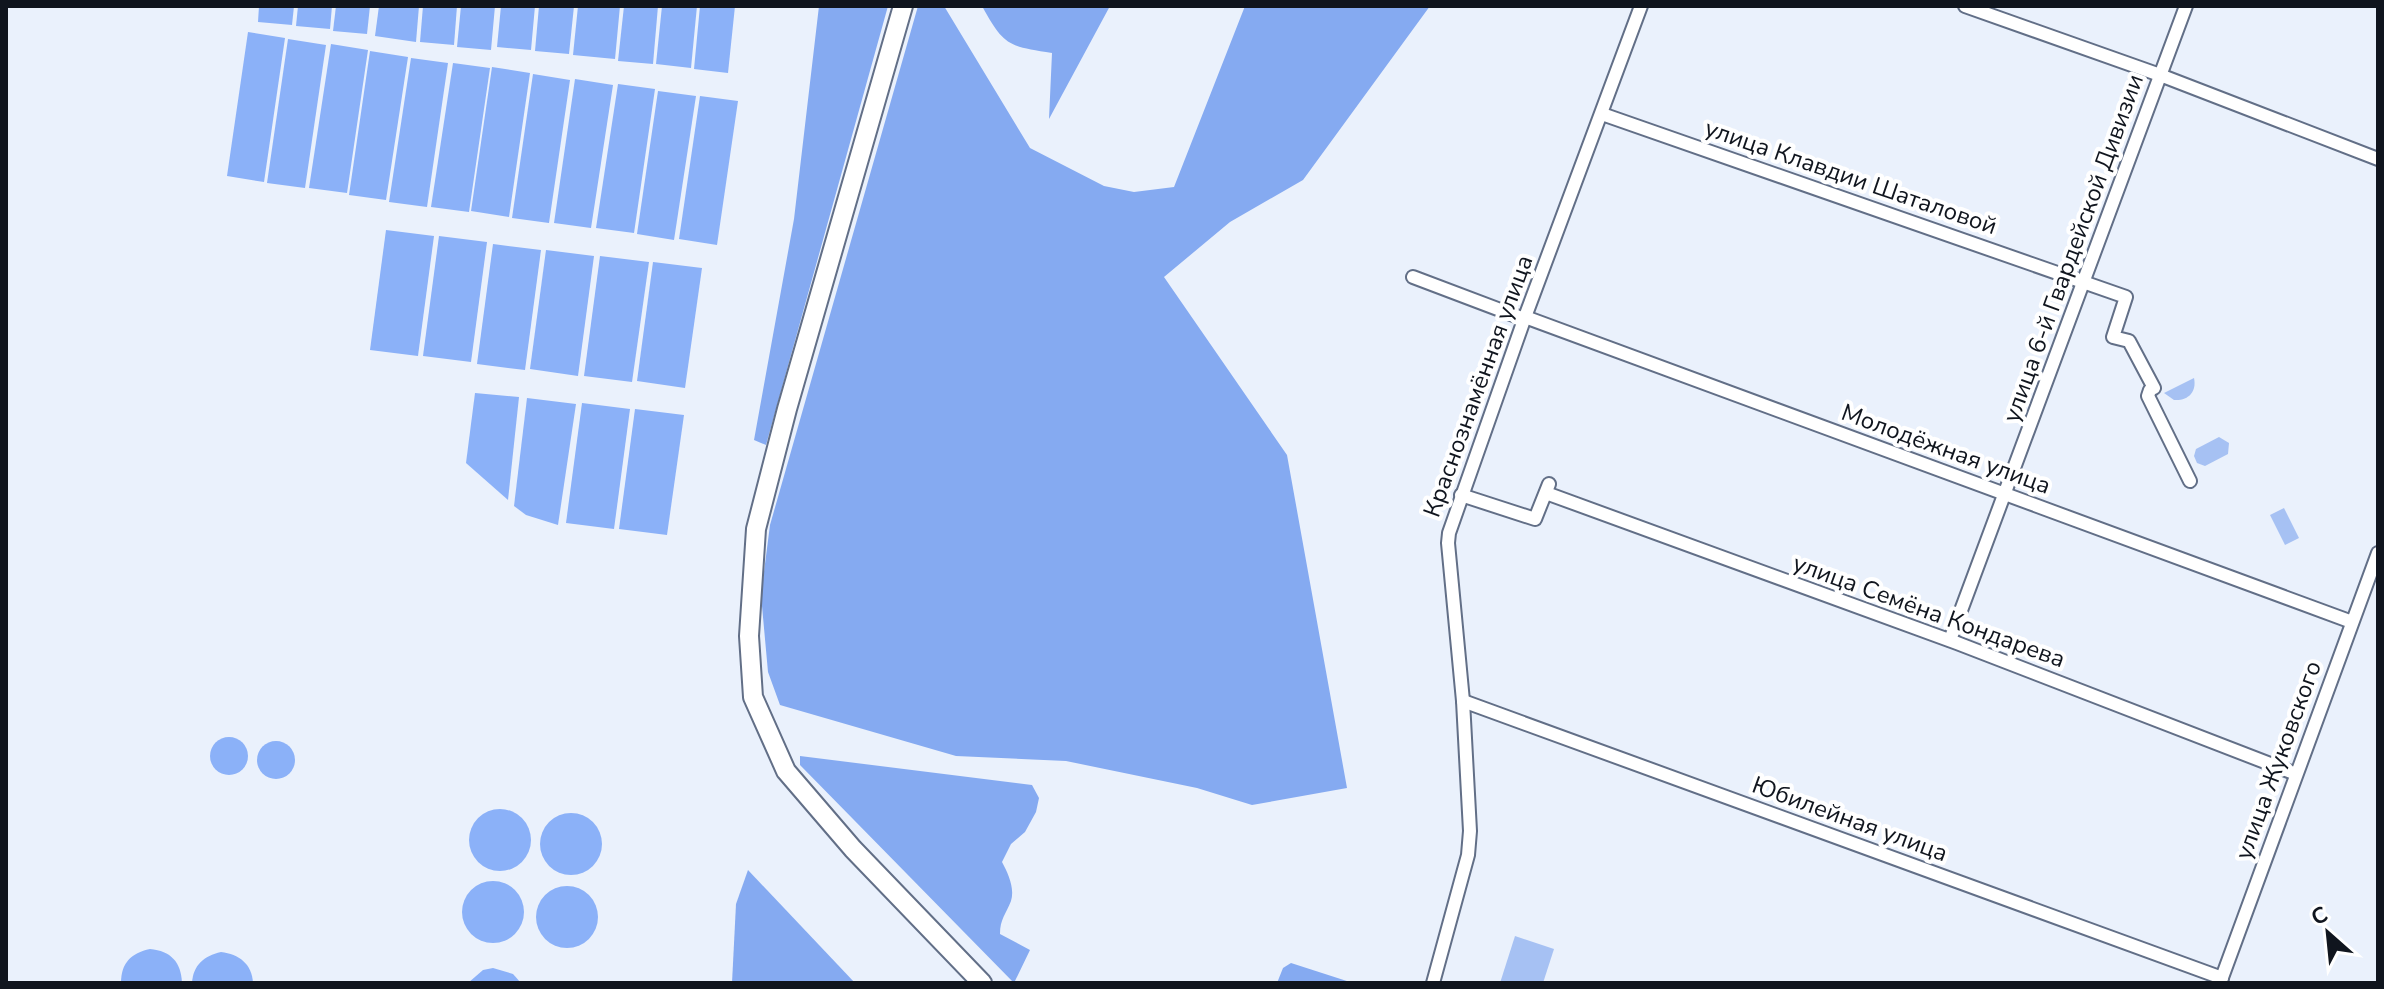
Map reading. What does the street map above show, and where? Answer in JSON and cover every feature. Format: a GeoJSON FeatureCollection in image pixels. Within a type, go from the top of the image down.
{"type":"FeatureCollection","features":[{"type":"Feature","properties":{"kind":"main road"},"geometry":{"type":"LineString","coordinates":[[903,6],[756,529],[749,636],[753,697],[786,771],[853,849],[982,983]]}},
{"type":"Feature","properties":{"kind":"street","name":"Краснознамённая улица"},"geometry":{"type":"LineString","coordinates":[[1433,983],[1468,855],[1470,805],[1448,543],[1461,495],[1641,6]]}},
{"type":"Feature","properties":{"kind":"street"},"geometry":{"type":"LineString","coordinates":[[1965,6],[2160,75],[2378,159]]}},
{"type":"Feature","properties":{"kind":"street","name":"улица 6-й Гвардейской Дивизии"},"geometry":{"type":"LineString","coordinates":[[1950,640],[2186,6]]}},
{"type":"Feature","properties":{"kind":"street","name":"улица Клавдии Шаталовой"},"geometry":{"type":"LineString","coordinates":[[1602,114],[2126,297],[2113,337],[2129,341],[2148,376],[2154,388],[2148,396],[2190,481]]}},
{"type":"Feature","properties":{"kind":"street","name":"Молодёжная улица"},"geometry":{"type":"LineString","coordinates":[[1413,277],[2352,622]]}},
{"type":"Feature","properties":{"kind":"street","name":"улица Семёна Кондарева"},"geometry":{"type":"LineString","coordinates":[[1461,495],[1535,519],[1547,488],[2296,774]]}},
{"type":"Feature","properties":{"kind":"street","name":"улица Жуковского"},"geometry":{"type":"LineString","coordinates":[[2221,981],[2378,553]]}},
{"type":"Feature","properties":{"kind":"street","name":"Юбилейная улица"},"geometry":{"type":"LineString","coordinates":[[1463,701],[2221,981]]}},
{"type":"Feature","properties":{"kind":"shaded area"},"geometry":{"type":"Polygon","coordinates":[[[259,6],[294,6],[292,25],[258,22],[259,6]]]}},
{"type":"Feature","properties":{"kind":"shaded area"},"geometry":{"type":"Polygon","coordinates":[[[298,6],[332,6],[330,29],[296,26],[298,6]]]}},
{"type":"Feature","properties":{"kind":"shaded area"},"geometry":{"type":"Polygon","coordinates":[[[336,6],[370,6],[367,34],[333,31],[336,6]]]}},
{"type":"Feature","properties":{"kind":"shaded area"},"geometry":{"type":"Polygon","coordinates":[[[379,6],[419,6],[416,42],[375,36],[379,6]]]}},
{"type":"Feature","properties":{"kind":"shaded area"},"geometry":{"type":"Polygon","coordinates":[[[423,6],[457,6],[454,45],[420,42],[423,6]]]}},
{"type":"Feature","properties":{"kind":"shaded area"},"geometry":{"type":"Polygon","coordinates":[[[461,6],[495,6],[491,50],[457,47],[461,6]]]}},
{"type":"Feature","properties":{"kind":"shaded area"},"geometry":{"type":"Polygon","coordinates":[[[501,6],[535,6],[531,50],[497,47],[501,6]]]}},
{"type":"Feature","properties":{"kind":"shaded area"},"geometry":{"type":"Polygon","coordinates":[[[539,6],[574,6],[569,54],[535,51],[539,6]]]}},
{"type":"Feature","properties":{"kind":"shaded area"},"geometry":{"type":"Polygon","coordinates":[[[578,6],[620,6],[615,59],[573,55],[578,6]]]}},
{"type":"Feature","properties":{"kind":"shaded area"},"geometry":{"type":"Polygon","coordinates":[[[624,6],[658,6],[653,64],[618,61],[624,6]]]}},
{"type":"Feature","properties":{"kind":"shaded area"},"geometry":{"type":"Polygon","coordinates":[[[662,6],[697,6],[691,68],[656,64],[662,6]]]}},
{"type":"Feature","properties":{"kind":"shaded area"},"geometry":{"type":"Polygon","coordinates":[[[700,6],[735,6],[728,73],[694,69],[700,6]]]}},
{"type":"Feature","properties":{"kind":"shaded area"},"geometry":{"type":"Polygon","coordinates":[[[819,6],[888,6],[766,445],[754,440],[794,219],[819,6]]]}},
{"type":"Feature","properties":{"kind":"shaded area"},"geometry":{"type":"Polygon","coordinates":[[[918,6],[944,6],[1030,148],[1104,186],[1134,192],[1174,187],[1245,6],[1430,6],[1303,180],[1230,222],[1164,277],[1287,455],[1347,788],[1252,805],[1197,788],[1066,761],[956,756],[780,705],[768,672],[761,595],[770,525],[918,6]]]}},
{"type":"Feature","properties":{"kind":"shaded area"},"geometry":{"type":"Polygon","coordinates":[[[982,6],[1110,6],[1049,119],[1052,53],[1009,42],[996,29],[982,6]]]}},
{"type":"Feature","properties":{"kind":"shaded area"},"geometry":{"type":"Polygon","coordinates":[[[248,32],[285,38],[264,182],[227,176],[248,32]]]}},
{"type":"Feature","properties":{"kind":"shaded area"},"geometry":{"type":"Polygon","coordinates":[[[288,39],[326,45],[305,188],[267,183],[288,39]]]}},
{"type":"Feature","properties":{"kind":"shaded area"},"geometry":{"type":"Polygon","coordinates":[[[331,44],[368,50],[347,193],[309,188],[331,44]]]}},
{"type":"Feature","properties":{"kind":"shaded area"},"geometry":{"type":"Polygon","coordinates":[[[370,51],[408,57],[386,200],[349,195],[370,51]]]}},
{"type":"Feature","properties":{"kind":"shaded area"},"geometry":{"type":"Polygon","coordinates":[[[411,58],[448,63],[427,207],[389,202],[411,58]]]}},
{"type":"Feature","properties":{"kind":"shaded area"},"geometry":{"type":"Polygon","coordinates":[[[453,63],[490,68],[469,212],[431,207],[453,63]]]}},
{"type":"Feature","properties":{"kind":"shaded area"},"geometry":{"type":"Polygon","coordinates":[[[492,67],[530,73],[509,217],[471,211],[492,67]]]}},
{"type":"Feature","properties":{"kind":"shaded area"},"geometry":{"type":"Polygon","coordinates":[[[533,74],[570,80],[549,223],[512,218],[533,74]]]}},
{"type":"Feature","properties":{"kind":"shaded area"},"geometry":{"type":"Polygon","coordinates":[[[575,79],[613,85],[591,228],[554,223],[575,79]]]}},
{"type":"Feature","properties":{"kind":"shaded area"},"geometry":{"type":"Polygon","coordinates":[[[618,84],[655,89],[634,233],[596,228],[618,84]]]}},
{"type":"Feature","properties":{"kind":"shaded area"},"geometry":{"type":"Polygon","coordinates":[[[658,91],[696,96],[674,240],[637,234],[658,91]]]}},
{"type":"Feature","properties":{"kind":"shaded area"},"geometry":{"type":"Polygon","coordinates":[[[700,96],[738,101],[717,245],[679,239],[700,96]]]}},
{"type":"Feature","properties":{"kind":"shaded area"},"geometry":{"type":"Polygon","coordinates":[[[386,230],[434,236],[418,356],[370,350],[386,230]]]}},
{"type":"Feature","properties":{"kind":"shaded area"},"geometry":{"type":"Polygon","coordinates":[[[439,236],[487,242],[471,362],[423,356],[439,236]]]}},
{"type":"Feature","properties":{"kind":"shaded area"},"geometry":{"type":"Polygon","coordinates":[[[493,244],[541,250],[525,370],[477,364],[493,244]]]}},
{"type":"Feature","properties":{"kind":"shaded area"},"geometry":{"type":"Polygon","coordinates":[[[546,250],[594,256],[578,376],[530,369],[546,250]]]}},
{"type":"Feature","properties":{"kind":"shaded area"},"geometry":{"type":"Polygon","coordinates":[[[600,256],[649,262],[632,382],[584,376],[600,256]]]}},
{"type":"Feature","properties":{"kind":"shaded area"},"geometry":{"type":"Polygon","coordinates":[[[653,262],[702,268],[685,388],[637,381],[653,262]]]}},
{"type":"Feature","properties":{"kind":"shaded area"},"geometry":{"type":"Polygon","coordinates":[[[2194,378],[2193,391],[2187,397],[2174,400],[2164,393],[2194,378]]]}},
{"type":"Feature","properties":{"kind":"shaded area"},"geometry":{"type":"Polygon","coordinates":[[[475,393],[519,397],[508,500],[466,463],[475,393]]]}},
{"type":"Feature","properties":{"kind":"shaded area"},"geometry":{"type":"Polygon","coordinates":[[[527,398],[576,404],[558,525],[526,515],[514,506],[527,398]]]}},
{"type":"Feature","properties":{"kind":"shaded area"},"geometry":{"type":"Polygon","coordinates":[[[582,403],[630,409],[614,529],[566,523],[582,403]]]}},
{"type":"Feature","properties":{"kind":"shaded area"},"geometry":{"type":"Polygon","coordinates":[[[635,409],[684,415],[667,535],[619,529],[635,409]]]}},
{"type":"Feature","properties":{"kind":"shaded area"},"geometry":{"type":"Polygon","coordinates":[[[2219,437],[2229,443],[2228,454],[2205,466],[2197,463],[2194,456],[2196,449],[2219,437]]]}},
{"type":"Feature","properties":{"kind":"shaded area"},"geometry":{"type":"Polygon","coordinates":[[[2284,508],[2299,538],[2285,545],[2270,515],[2284,508]]]}},
{"type":"Feature","properties":{"kind":"shaded area"},"geometry":{"type":"Polygon","coordinates":[[[229,737],[242,743],[248,756],[242,769],[229,775],[216,769],[210,756],[216,743],[229,737]]]}},
{"type":"Feature","properties":{"kind":"shaded area"},"geometry":{"type":"Polygon","coordinates":[[[276,741],[289,747],[295,760],[289,773],[276,779],[263,773],[257,760],[263,747],[276,741]]]}},
{"type":"Feature","properties":{"kind":"shaded area"},"geometry":{"type":"Polygon","coordinates":[[[800,756],[1032,785],[1039,798],[1036,812],[1025,832],[1011,844],[1002,862],[1012,896],[1000,934],[1030,950],[1014,983],[800,765],[800,756]]]}},
{"type":"Feature","properties":{"kind":"shaded area"},"geometry":{"type":"Polygon","coordinates":[[[500,809],[522,818],[531,840],[522,862],[500,871],[478,862],[469,840],[478,818],[500,809]]]}},
{"type":"Feature","properties":{"kind":"shaded area"},"geometry":{"type":"Polygon","coordinates":[[[571,813],[593,822],[602,844],[593,866],[571,875],[549,866],[540,844],[549,822],[571,813]]]}},
{"type":"Feature","properties":{"kind":"shaded area"},"geometry":{"type":"Polygon","coordinates":[[[748,870],[855,983],[732,983],[736,904],[748,870]]]}},
{"type":"Feature","properties":{"kind":"shaded area"},"geometry":{"type":"Polygon","coordinates":[[[493,881],[515,890],[524,912],[515,934],[493,943],[471,934],[462,912],[471,890],[493,881]]]}},
{"type":"Feature","properties":{"kind":"shaded area"},"geometry":{"type":"Polygon","coordinates":[[[567,886],[589,895],[598,917],[589,939],[567,948],[545,939],[536,917],[545,895],[567,886]]]}},
{"type":"Feature","properties":{"kind":"shaded area"},"geometry":{"type":"Polygon","coordinates":[[[1515,936],[1554,949],[1543,983],[1500,983],[1515,936]]]}},
{"type":"Feature","properties":{"kind":"shaded area"},"geometry":{"type":"Polygon","coordinates":[[[150,949],[164,952],[174,959],[180,969],[182,983],[121,983],[128,960],[150,949]]]}},
{"type":"Feature","properties":{"kind":"shaded area"},"geometry":{"type":"Polygon","coordinates":[[[221,952],[243,961],[250,970],[253,983],[192,983],[200,962],[221,952]]]}},
{"type":"Feature","properties":{"kind":"shaded area"},"geometry":{"type":"Polygon","coordinates":[[[1291,963],[1353,983],[1277,983],[1283,968],[1291,963]]]}},
{"type":"Feature","properties":{"kind":"shaded area"},"geometry":{"type":"Polygon","coordinates":[[[493,968],[513,974],[521,983],[468,983],[483,970],[493,968]]]}}]}
